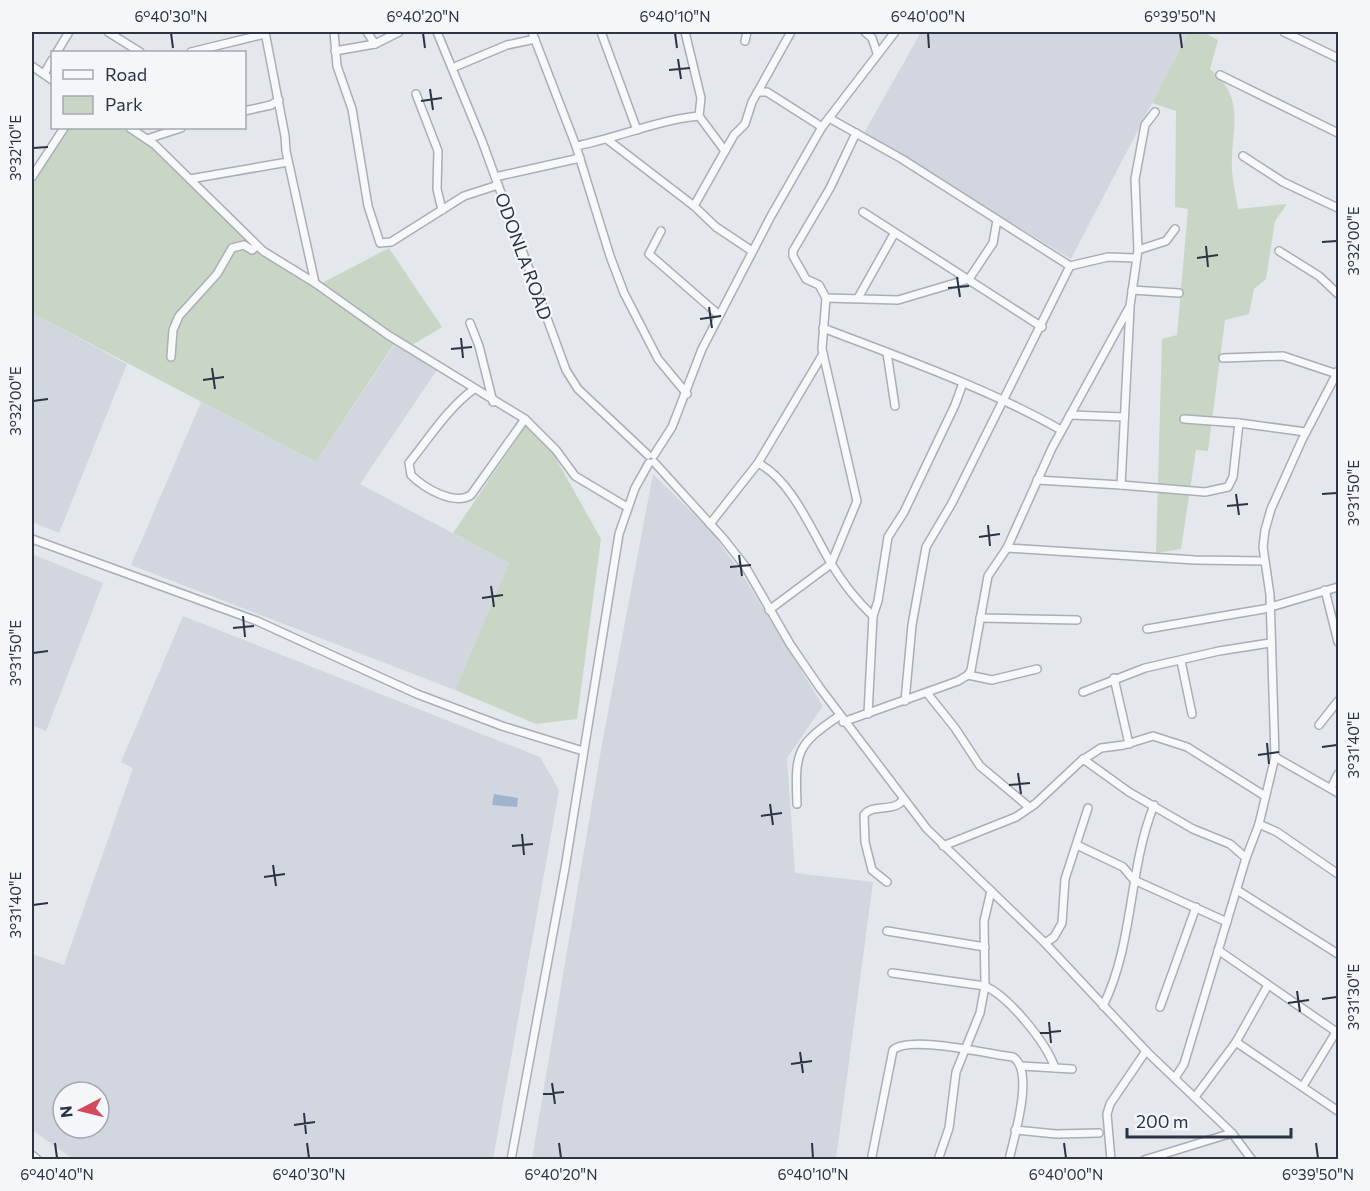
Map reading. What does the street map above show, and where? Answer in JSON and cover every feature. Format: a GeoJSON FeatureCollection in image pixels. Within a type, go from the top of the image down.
{"type":"FeatureCollection","features":[{"type":"Feature","properties":{"kind":"street"},"geometry":{"type":"LineString","coordinates":[[58,51],[69,32]]}},
{"type":"Feature","properties":{"kind":"street"},"geometry":{"type":"LineString","coordinates":[[108,32],[138,51]]}},
{"type":"Feature","properties":{"kind":"street"},"geometry":{"type":"LineString","coordinates":[[334,32],[337,66],[352,110],[368,206],[376,239],[380,243],[391,242],[464,196],[498,185]]}},
{"type":"Feature","properties":{"kind":"street"},"geometry":{"type":"LineString","coordinates":[[367,32],[375,44]]}},
{"type":"Feature","properties":{"kind":"street"},"geometry":{"type":"LineString","coordinates":[[335,51],[354,50],[375,44],[399,32]]}},
{"type":"Feature","properties":{"kind":"street","name":"ODONLA ROAD"},"geometry":{"type":"LineString","coordinates":[[437,32],[495,177],[566,370],[578,389],[651,459],[710,524],[744,566],[769,610],[841,719],[903,800],[943,846],[1045,943],[1146,1051],[1232,1133],[1252,1160]]}},
{"type":"Feature","properties":{"kind":"street"},"geometry":{"type":"LineString","coordinates":[[532,32],[576,146],[609,256],[624,293],[658,359],[687,394]]}},
{"type":"Feature","properties":{"kind":"street"},"geometry":{"type":"LineString","coordinates":[[601,32],[637,130]]}},
{"type":"Feature","properties":{"kind":"street"},"geometry":{"type":"LineString","coordinates":[[685,32],[701,98],[699,116],[725,151]]}},
{"type":"Feature","properties":{"kind":"street"},"geometry":{"type":"LineString","coordinates":[[746,41],[747,32]]}},
{"type":"Feature","properties":{"kind":"street"},"geometry":{"type":"LineString","coordinates":[[694,206],[725,151],[745,124],[752,102],[763,92],[763,83],[791,32]]}},
{"type":"Feature","properties":{"kind":"street"},"geometry":{"type":"LineString","coordinates":[[865,32],[872,38],[877,53]]}},
{"type":"Feature","properties":{"kind":"street"},"geometry":{"type":"LineString","coordinates":[[511,1160],[565,868],[608,598],[627,507],[651,459],[672,427],[687,394],[702,349],[752,251],[822,127],[895,32]]}},
{"type":"Feature","properties":{"kind":"street"},"geometry":{"type":"LineString","coordinates":[[1284,32],[1338,58]]}},
{"type":"Feature","properties":{"kind":"street"},"geometry":{"type":"LineString","coordinates":[[195,51],[265,33],[279,100],[288,162],[315,283]]}},
{"type":"Feature","properties":{"kind":"street"},"geometry":{"type":"LineString","coordinates":[[452,68],[507,45],[535,39]]}},
{"type":"Feature","properties":{"kind":"street"},"geometry":{"type":"LineString","coordinates":[[51,61],[35,72],[51,80]]}},
{"type":"Feature","properties":{"kind":"street"},"geometry":{"type":"LineString","coordinates":[[1220,75],[1338,133]]}},
{"type":"Feature","properties":{"kind":"street"},"geometry":{"type":"LineString","coordinates":[[763,92],[822,127]]}},
{"type":"Feature","properties":{"kind":"street"},"geometry":{"type":"LineString","coordinates":[[416,94],[438,151],[437,189],[442,210]]}},
{"type":"Feature","properties":{"kind":"street"},"geometry":{"type":"LineString","coordinates":[[246,111],[271,105],[279,100]]}},
{"type":"Feature","properties":{"kind":"street"},"geometry":{"type":"LineString","coordinates":[[1121,485],[1130,306],[1137,254],[1135,179],[1145,125],[1155,112]]}},
{"type":"Feature","properties":{"kind":"street"},"geometry":{"type":"LineString","coordinates":[[576,146],[608,140],[672,120],[699,116]]}},
{"type":"Feature","properties":{"kind":"street"},"geometry":{"type":"LineString","coordinates":[[829,118],[1070,266],[1108,257],[1137,254],[1166,241],[1175,229]]}},
{"type":"Feature","properties":{"kind":"street"},"geometry":{"type":"LineString","coordinates":[[32,177],[63,129]]}},
{"type":"Feature","properties":{"kind":"street"},"geometry":{"type":"LineString","coordinates":[[132,129],[147,139],[190,179],[256,246],[315,283],[388,335],[525,419],[556,450],[575,476],[627,507]]}},
{"type":"Feature","properties":{"kind":"street"},"geometry":{"type":"LineString","coordinates":[[147,139],[178,129]]}},
{"type":"Feature","properties":{"kind":"street"},"geometry":{"type":"LineString","coordinates":[[769,610],[831,564],[857,501],[831,377],[823,354],[826,298],[819,285],[806,279],[793,256],[793,250],[830,188],[856,133]]}},
{"type":"Feature","properties":{"kind":"street"},"geometry":{"type":"LineString","coordinates":[[608,140],[694,206],[716,227],[752,251]]}},
{"type":"Feature","properties":{"kind":"street"},"geometry":{"type":"LineString","coordinates":[[1243,156],[1283,182],[1338,208]]}},
{"type":"Feature","properties":{"kind":"street"},"geometry":{"type":"LineString","coordinates":[[495,177],[580,158]]}},
{"type":"Feature","properties":{"kind":"street"},"geometry":{"type":"LineString","coordinates":[[190,179],[288,162]]}},
{"type":"Feature","properties":{"kind":"street"},"geometry":{"type":"LineString","coordinates":[[863,212],[1042,327]]}},
{"type":"Feature","properties":{"kind":"street"},"geometry":{"type":"LineString","coordinates":[[826,298],[898,300],[969,279],[993,243],[997,220]]}},
{"type":"Feature","properties":{"kind":"street"},"geometry":{"type":"LineString","coordinates":[[661,231],[649,254],[719,315]]}},
{"type":"Feature","properties":{"kind":"street"},"geometry":{"type":"LineString","coordinates":[[858,298],[894,234]]}},
{"type":"Feature","properties":{"kind":"street"},"geometry":{"type":"LineString","coordinates":[[171,357],[173,330],[179,316],[217,274],[232,248],[244,245],[253,250],[256,246]]}},
{"type":"Feature","properties":{"kind":"street"},"geometry":{"type":"LineString","coordinates":[[1279,251],[1319,276],[1338,294]]}},
{"type":"Feature","properties":{"kind":"street"},"geometry":{"type":"LineString","coordinates":[[905,701],[912,625],[926,547],[952,503],[1042,327],[1070,266]]}},
{"type":"Feature","properties":{"kind":"street"},"geometry":{"type":"LineString","coordinates":[[1132,290],[1179,293]]}},
{"type":"Feature","properties":{"kind":"street"},"geometry":{"type":"LineString","coordinates":[[968,675],[977,646],[988,576],[1007,548],[1061,430],[1130,306]]}},
{"type":"Feature","properties":{"kind":"street"},"geometry":{"type":"LineString","coordinates":[[470,323],[479,346],[494,402]]}},
{"type":"Feature","properties":{"kind":"street"},"geometry":{"type":"LineString","coordinates":[[823,328],[963,383],[1061,430]]}},
{"type":"Feature","properties":{"kind":"street"},"geometry":{"type":"LineString","coordinates":[[888,353],[895,406]]}},
{"type":"Feature","properties":{"kind":"street"},"geometry":{"type":"LineString","coordinates":[[710,524],[758,463],[823,354]]}},
{"type":"Feature","properties":{"kind":"street"},"geometry":{"type":"LineString","coordinates":[[1175,1078],[1184,1064],[1246,858],[1259,824],[1275,757],[1269,584],[1264,561],[1265,530],[1271,509],[1306,432],[1337,373],[1283,356],[1223,358]]}},
{"type":"Feature","properties":{"kind":"street"},"geometry":{"type":"LineString","coordinates":[[868,714],[873,616],[879,601],[888,537],[904,512],[955,405],[963,383]]}},
{"type":"Feature","properties":{"kind":"street"},"geometry":{"type":"LineString","coordinates":[[474,389],[453,405],[436,432],[409,463],[411,475],[426,486],[451,498],[462,499],[471,495],[525,419]]}},
{"type":"Feature","properties":{"kind":"street"},"geometry":{"type":"LineString","coordinates":[[1070,415],[1124,417]]}},
{"type":"Feature","properties":{"kind":"street"},"geometry":{"type":"LineString","coordinates":[[1184,419],[1239,423],[1306,432]]}},
{"type":"Feature","properties":{"kind":"street"},"geometry":{"type":"LineString","coordinates":[[1037,480],[1205,492],[1228,487],[1233,477],[1239,423]]}},
{"type":"Feature","properties":{"kind":"street"},"geometry":{"type":"LineString","coordinates":[[758,463],[774,474],[813,527],[831,564],[860,604],[873,616]]}},
{"type":"Feature","properties":{"kind":"street"},"geometry":{"type":"LineString","coordinates":[[32,539],[257,621],[417,694],[502,726],[583,751]]}},
{"type":"Feature","properties":{"kind":"street"},"geometry":{"type":"LineString","coordinates":[[1007,548],[1195,560],[1264,561]]}},
{"type":"Feature","properties":{"kind":"street"},"geometry":{"type":"LineString","coordinates":[[1147,629],[1253,612],[1338,586]]}},
{"type":"Feature","properties":{"kind":"street"},"geometry":{"type":"LineString","coordinates":[[1325,590],[1338,642]]}},
{"type":"Feature","properties":{"kind":"street"},"geometry":{"type":"LineString","coordinates":[[980,618],[1077,620]]}},
{"type":"Feature","properties":{"kind":"street"},"geometry":{"type":"LineString","coordinates":[[1083,692],[1114,678],[1219,651],[1270,643]]}},
{"type":"Feature","properties":{"kind":"street"},"geometry":{"type":"LineString","coordinates":[[1181,661],[1192,714]]}},
{"type":"Feature","properties":{"kind":"street"},"geometry":{"type":"LineString","coordinates":[[797,804],[796,772],[800,751],[814,733],[841,719],[868,714],[927,693],[968,675],[992,680],[1037,669]]}},
{"type":"Feature","properties":{"kind":"street"},"geometry":{"type":"LineString","coordinates":[[1114,678],[1129,744]]}},
{"type":"Feature","properties":{"kind":"street"},"geometry":{"type":"LineString","coordinates":[[927,693],[955,728],[980,766],[1029,807]]}},
{"type":"Feature","properties":{"kind":"street"},"geometry":{"type":"LineString","coordinates":[[1319,725],[1338,702]]}},
{"type":"Feature","properties":{"kind":"street"},"geometry":{"type":"LineString","coordinates":[[943,846],[1011,819],[1035,804],[1083,759],[1101,748],[1129,744],[1146,737],[1161,737],[1187,747],[1265,796]]}},
{"type":"Feature","properties":{"kind":"street"},"geometry":{"type":"LineString","coordinates":[[1275,757],[1338,793]]}},
{"type":"Feature","properties":{"kind":"street"},"geometry":{"type":"LineString","coordinates":[[1083,759],[1114,783],[1192,829],[1230,844],[1246,858]]}},
{"type":"Feature","properties":{"kind":"street"},"geometry":{"type":"LineString","coordinates":[[1331,788],[1338,774]]}},
{"type":"Feature","properties":{"kind":"street"},"geometry":{"type":"LineString","coordinates":[[887,882],[872,870],[865,842],[864,815],[869,809],[894,806],[903,800]]}},
{"type":"Feature","properties":{"kind":"street"},"geometry":{"type":"LineString","coordinates":[[1103,1006],[1114,984],[1141,846],[1154,805]]}},
{"type":"Feature","properties":{"kind":"street"},"geometry":{"type":"LineString","coordinates":[[1045,943],[1054,937],[1062,924],[1065,879],[1088,808]]}},
{"type":"Feature","properties":{"kind":"street"},"geometry":{"type":"LineString","coordinates":[[1259,824],[1277,832],[1338,874]]}},
{"type":"Feature","properties":{"kind":"street"},"geometry":{"type":"LineString","coordinates":[[1077,845],[1123,867],[1134,880],[1227,922]]}},
{"type":"Feature","properties":{"kind":"street"},"geometry":{"type":"LineString","coordinates":[[1237,890],[1338,954]]}},
{"type":"Feature","properties":{"kind":"street"},"geometry":{"type":"LineString","coordinates":[[938,1160],[949,1128],[956,1072],[967,1050],[980,1013],[984,986],[986,910],[991,891]]}},
{"type":"Feature","properties":{"kind":"street"},"geometry":{"type":"LineString","coordinates":[[1160,1007],[1196,907]]}},
{"type":"Feature","properties":{"kind":"street"},"geometry":{"type":"LineString","coordinates":[[887,931],[985,947]]}},
{"type":"Feature","properties":{"kind":"street"},"geometry":{"type":"LineString","coordinates":[[1218,951],[1337,1033],[1303,1086]]}},
{"type":"Feature","properties":{"kind":"street"},"geometry":{"type":"LineString","coordinates":[[892,973],[984,986],[1004,997],[1036,1035],[1050,1055],[1055,1068]]}},
{"type":"Feature","properties":{"kind":"street"},"geometry":{"type":"LineString","coordinates":[[1195,1097],[1236,1042],[1268,985]]}},
{"type":"Feature","properties":{"kind":"street"},"geometry":{"type":"LineString","coordinates":[[1236,1042],[1338,1112]]}},
{"type":"Feature","properties":{"kind":"street"},"geometry":{"type":"LineString","coordinates":[[873,1156],[893,1050],[901,1044],[926,1043],[1013,1057],[1022,1066],[1072,1069]]}},
{"type":"Feature","properties":{"kind":"street"},"geometry":{"type":"LineString","coordinates":[[1111,1160],[1107,1128],[1110,1104],[1146,1051]]}},
{"type":"Feature","properties":{"kind":"street"},"geometry":{"type":"LineString","coordinates":[[1009,1160],[1022,1098],[1022,1066]]}},
{"type":"Feature","properties":{"kind":"street"},"geometry":{"type":"LineString","coordinates":[[1015,1130],[1056,1134],[1099,1133]]}},
{"type":"Feature","properties":{"kind":"street"},"geometry":{"type":"LineString","coordinates":[[1144,1160],[1232,1133]]}},
{"type":"Feature","properties":{"kind":"street"},"geometry":{"type":"LineString","coordinates":[[32,1155],[38,1160]]}},
{"type":"Feature","properties":{"kind":"shaded area"},"geometry":{"type":"Polygon","coordinates":[[[921,32],[1189,32],[1071,259],[864,133],[921,32]]]}},
{"type":"Feature","properties":{"kind":"shaded area"},"geometry":{"type":"Polygon","coordinates":[[[32,313],[127,364],[59,533],[32,522],[32,313]]]}},
{"type":"Feature","properties":{"kind":"shaded area"},"geometry":{"type":"Polygon","coordinates":[[[395,344],[437,370],[360,484],[509,563],[455,690],[131,565],[201,402],[316,462],[395,344]]]}},
{"type":"Feature","properties":{"kind":"shaded area"},"geometry":{"type":"Polygon","coordinates":[[[653,474],[713,533],[747,582],[823,706],[787,758],[795,873],[873,882],[836,1159],[532,1159],[602,744],[653,474]]]}},
{"type":"Feature","properties":{"kind":"shaded area"},"geometry":{"type":"Polygon","coordinates":[[[32,554],[103,583],[46,731],[32,725],[32,554]]]}},
{"type":"Feature","properties":{"kind":"shaded area"},"geometry":{"type":"Polygon","coordinates":[[[183,616],[540,757],[559,790],[493,1159],[73,1159],[32,1130],[32,954],[64,965],[133,768],[121,762],[183,616]]]}},
{"type":"Feature","properties":{"kind":"green space"},"geometry":{"type":"Polygon","coordinates":[[[1189,32],[1203,32],[1218,40],[1210,69],[1222,81],[1233,104],[1232,171],[1238,209],[1287,204],[1275,221],[1266,279],[1254,289],[1249,314],[1225,320],[1208,451],[1196,450],[1181,549],[1156,553],[1162,339],[1177,335],[1188,209],[1175,207],[1176,111],[1152,103],[1189,32]]]}},
{"type":"Feature","properties":{"kind":"green space"},"geometry":{"type":"Polygon","coordinates":[[[64,129],[123,129],[148,143],[268,252],[322,283],[389,248],[442,327],[404,350],[394,344],[316,462],[32,313],[32,171],[64,129]]]}},
{"type":"Feature","properties":{"kind":"green space"},"geometry":{"type":"Polygon","coordinates":[[[527,424],[551,450],[601,539],[577,719],[536,724],[455,690],[509,563],[453,533],[527,424]]]}},
{"type":"Feature","properties":{"kind":"water"},"geometry":{"type":"Polygon","coordinates":[[[494,794],[518,798],[517,807],[492,805],[494,794]]]}}]}
